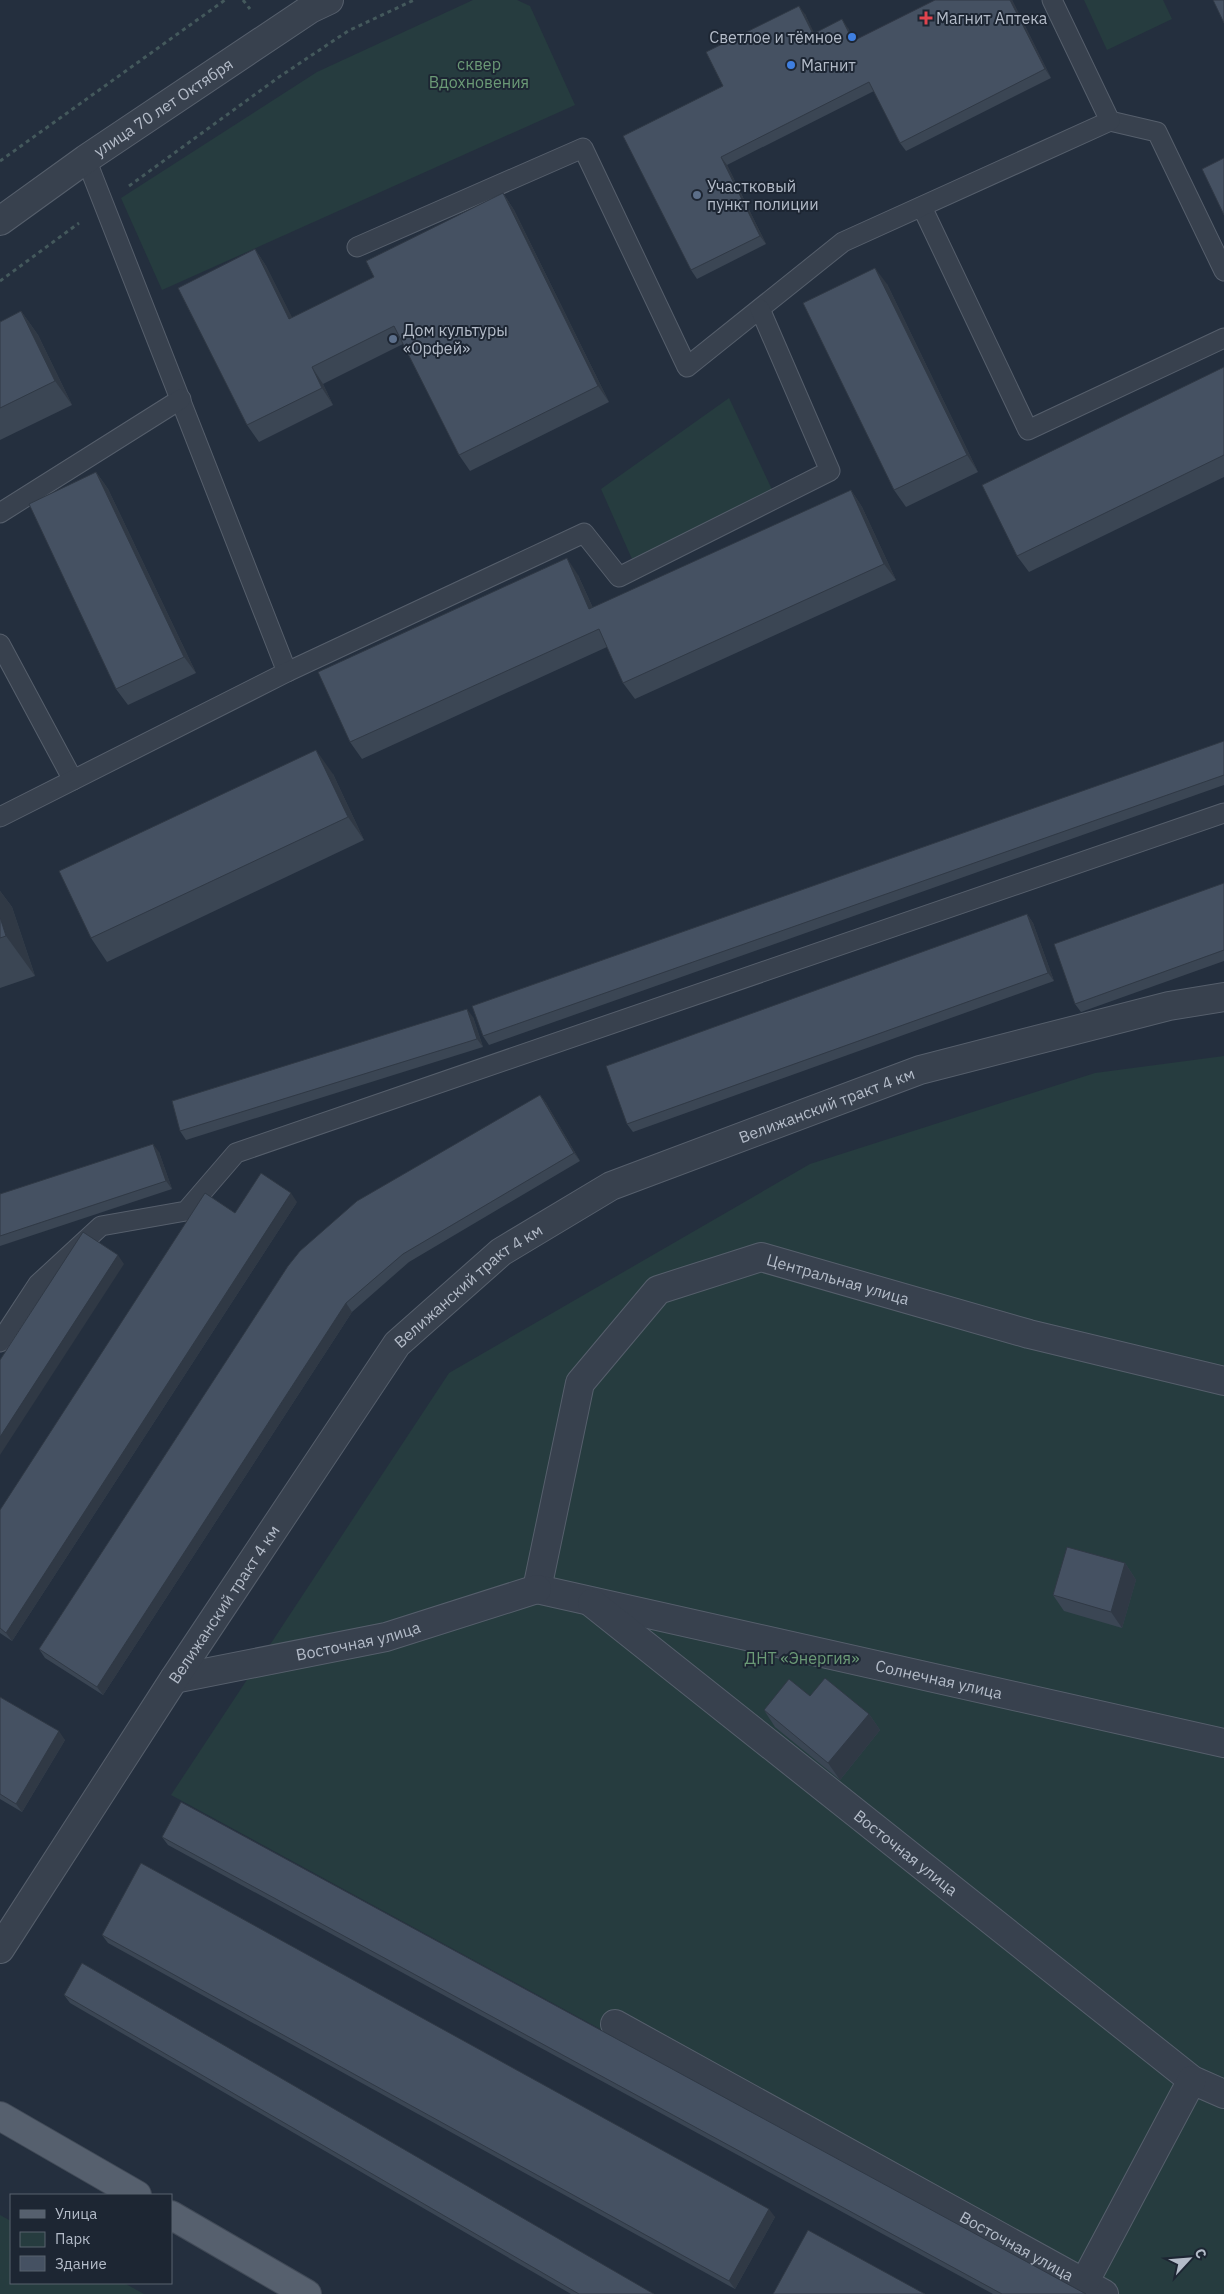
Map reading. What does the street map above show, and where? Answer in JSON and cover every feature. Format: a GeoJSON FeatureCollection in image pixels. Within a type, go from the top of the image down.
{"type":"FeatureCollection","features":[{"type":"Feature","properties":{"kind":"main road"},"geometry":{"type":"LineString","coordinates":[[0,2116],[135,2194]]}},
{"type":"Feature","properties":{"kind":"main road"},"geometry":{"type":"LineString","coordinates":[[172,2216],[307,2294]]}},
{"type":"Feature","properties":{"kind":"street","name":"улица 70 лет Октября"},"geometry":{"type":"LineString","coordinates":[[0,221],[86,159],[315,3]]}},
{"type":"Feature","properties":{"kind":"street","name":"Велижанский тракт 4 км"},"geometry":{"type":"LineString","coordinates":[[0,1949],[174,1679],[397,1344],[501,1252],[611,1186],[920,1070],[1169,1006],[1224,997]]}},
{"type":"Feature","properties":{"kind":"street","name":"Центральная улица"},"geometry":{"type":"LineString","coordinates":[[537,1589],[580,1383],[658,1290],[761,1257],[1029,1334],[1224,1381]]}},
{"type":"Feature","properties":{"kind":"street","name":"Восточная улица"},"geometry":{"type":"LineString","coordinates":[[174,1679],[386,1637],[537,1589]]}},
{"type":"Feature","properties":{"kind":"street","name":"Солнечная улица"},"geometry":{"type":"LineString","coordinates":[[537,1589],[592,1603],[1224,1743]]}},
{"type":"Feature","properties":{"kind":"street","name":"Восточная улица"},"geometry":{"type":"LineString","coordinates":[[592,1603],[1192,2080],[1224,2094]]}},
{"type":"Feature","properties":{"kind":"street","name":"Восточная улица"},"geometry":{"type":"LineString","coordinates":[[615,2024],[1094,2289]]}},
{"type":"Feature","properties":{"kind":"street"},"geometry":{"type":"LineString","coordinates":[[1094,2289],[1192,2080]]}},
{"type":"Feature","properties":{"kind":"lane"},"geometry":{"type":"LineString","coordinates":[[1052,0],[1110,121]]}},
{"type":"Feature","properties":{"kind":"lane"},"geometry":{"type":"LineString","coordinates":[[357,247],[583,148],[687,367],[843,242],[1110,121],[1157,132],[1224,271]]}},
{"type":"Feature","properties":{"kind":"lane"},"geometry":{"type":"LineString","coordinates":[[86,159],[287,672]]}},
{"type":"Feature","properties":{"kind":"lane"},"geometry":{"type":"LineString","coordinates":[[922,207],[1028,430],[1224,338]]}},
{"type":"Feature","properties":{"kind":"lane"},"geometry":{"type":"LineString","coordinates":[[0,817],[287,672],[584,533],[619,577],[830,471],[760,309]]}},
{"type":"Feature","properties":{"kind":"lane"},"geometry":{"type":"LineString","coordinates":[[0,513],[181,399]]}},
{"type":"Feature","properties":{"kind":"lane"},"geometry":{"type":"LineString","coordinates":[[0,644],[73,780]]}},
{"type":"Feature","properties":{"kind":"lane"},"geometry":{"type":"LineString","coordinates":[[0,1342],[38,1284],[101,1226],[186,1211],[236,1153],[1224,813]]}},
{"type":"Feature","properties":{"kind":"path"},"geometry":{"type":"LineString","coordinates":[[0,161],[225,0]]}},
{"type":"Feature","properties":{"kind":"path"},"geometry":{"type":"LineString","coordinates":[[0,280],[286,72],[348,31],[414,0]]}},
{"type":"Feature","properties":{"kind":"green space","name":"сквер Вдохновения"},"geometry":{"type":"Polygon","coordinates":[[[473,0],[517,0],[530,6],[575,105],[162,290],[121,198],[317,72],[473,0]]]}},
{"type":"Feature","properties":{"kind":"green space"},"geometry":{"type":"Polygon","coordinates":[[[1084,0],[1163,0],[1172,19],[1107,50],[1084,0]]]}},
{"type":"Feature","properties":{"kind":"green space"},"geometry":{"type":"Polygon","coordinates":[[[729,398],[775,496],[632,559],[601,489],[729,398]]]}},
{"type":"Feature","properties":{"kind":"green space","name":"ДНТ «Энергия»"},"geometry":{"type":"Polygon","coordinates":[[[1224,1056],[1224,2294],[1086,2294],[171,1795],[449,1373],[810,1164],[1095,1073],[1224,1056]]]}},
{"type":"Feature","properties":{"kind":"green space"},"geometry":{"type":"Polygon","coordinates":[[[0,2215],[10,2220],[10,2284],[126,2284],[144,2294],[0,2294],[0,2215]]]}},
{"type":"Feature","properties":{"kind":"building"},"geometry":{"type":"Polygon","coordinates":[[[935,0],[1010,0],[1045,69],[900,143],[869,82],[721,157],[760,236],[691,270],[623,136],[723,86],[706,52],[799,6],[813,34],[842,19],[853,41],[935,0]]]}},
{"type":"Feature","properties":{"kind":"building"},"geometry":{"type":"Polygon","coordinates":[[[1213,0],[1224,0],[1224,23],[1213,0]]]}},
{"type":"Feature","properties":{"kind":"building"},"geometry":{"type":"Polygon","coordinates":[[[1224,158],[1224,215],[1202,169],[1224,158]]]}},
{"type":"Feature","properties":{"kind":"building","name":"Дом культуры «Орфей»"},"geometry":{"type":"Polygon","coordinates":[[[503,193],[598,386],[459,455],[394,326],[312,367],[322,388],[247,425],[178,288],[255,249],[289,319],[374,277],[366,261],[503,193]]]}},
{"type":"Feature","properties":{"kind":"building"},"geometry":{"type":"Polygon","coordinates":[[[875,268],[967,455],[894,490],[803,303],[875,268]]]}},
{"type":"Feature","properties":{"kind":"building"},"geometry":{"type":"Polygon","coordinates":[[[21,311],[55,381],[0,408],[0,322],[21,311]]]}},
{"type":"Feature","properties":{"kind":"building"},"geometry":{"type":"Polygon","coordinates":[[[1224,367],[1224,455],[1017,556],[982,485],[1224,367]]]}},
{"type":"Feature","properties":{"kind":"building"},"geometry":{"type":"Polygon","coordinates":[[[96,472],[184,657],[116,689],[29,504],[96,472]]]}},
{"type":"Feature","properties":{"kind":"building"},"geometry":{"type":"Polygon","coordinates":[[[851,490],[884,564],[623,683],[599,629],[350,742],[318,672],[567,558],[589,609],[851,490]]]}},
{"type":"Feature","properties":{"kind":"building"},"geometry":{"type":"Polygon","coordinates":[[[1224,741],[1224,775],[483,1036],[472,1006],[1224,741]]]}},
{"type":"Feature","properties":{"kind":"building"},"geometry":{"type":"Polygon","coordinates":[[[316,750],[348,817],[91,938],[59,871],[316,750]]]}},
{"type":"Feature","properties":{"kind":"building"},"geometry":{"type":"Polygon","coordinates":[[[1224,883],[1224,950],[1075,1004],[1054,944],[1224,883]]]}},
{"type":"Feature","properties":{"kind":"building"},"geometry":{"type":"Polygon","coordinates":[[[1027,914],[1048,973],[627,1124],[606,1066],[1027,914]]]}},
{"type":"Feature","properties":{"kind":"building"},"geometry":{"type":"Polygon","coordinates":[[[0,917],[6,936],[0,938],[0,917]]]}},
{"type":"Feature","properties":{"kind":"building"},"geometry":{"type":"Polygon","coordinates":[[[467,1009],[477,1039],[180,1131],[172,1101],[467,1009]]]}},
{"type":"Feature","properties":{"kind":"building"},"geometry":{"type":"Polygon","coordinates":[[[540,1095],[574,1153],[403,1254],[346,1303],[97,1687],[39,1649],[288,1266],[300,1251],[357,1201],[540,1095]]]}},
{"type":"Feature","properties":{"kind":"building"},"geometry":{"type":"Polygon","coordinates":[[[153,1144],[166,1181],[0,1236],[0,1194],[153,1144]]]}},
{"type":"Feature","properties":{"kind":"building"},"geometry":{"type":"Polygon","coordinates":[[[261,1173],[291,1193],[6,1633],[0,1628],[0,1510],[205,1193],[235,1213],[261,1173]]]}},
{"type":"Feature","properties":{"kind":"building"},"geometry":{"type":"Polygon","coordinates":[[[83,1232],[118,1255],[0,1437],[0,1360],[83,1232]]]}},
{"type":"Feature","properties":{"kind":"building"},"geometry":{"type":"Polygon","coordinates":[[[1067,1547],[1125,1563],[1111,1612],[1053,1595],[1067,1547]]]}},
{"type":"Feature","properties":{"kind":"building"},"geometry":{"type":"Polygon","coordinates":[[[825,1678],[869,1714],[828,1763],[764,1710],[789,1679],[810,1696],[825,1678]]]}},
{"type":"Feature","properties":{"kind":"building"},"geometry":{"type":"Polygon","coordinates":[[[0,1697],[59,1731],[16,1804],[0,1794],[0,1697]]]}},
{"type":"Feature","properties":{"kind":"building"},"geometry":{"type":"Polygon","coordinates":[[[181,1802],[1086,2294],[1002,2294],[162,1837],[181,1802]]]}},
{"type":"Feature","properties":{"kind":"building"},"geometry":{"type":"Polygon","coordinates":[[[141,1863],[769,2209],[729,2281],[102,1935],[141,1863]]]}},
{"type":"Feature","properties":{"kind":"building"},"geometry":{"type":"Polygon","coordinates":[[[82,1963],[654,2294],[579,2294],[64,1995],[82,1963]]]}},
{"type":"Feature","properties":{"kind":"building"},"geometry":{"type":"Polygon","coordinates":[[[808,2230],[925,2294],[773,2294],[808,2230]]]}},
{"type":"Feature","properties":{"kind":"place","name":"Магнит Аптека"},"geometry":{"type":"Point","coordinates":[926,18]}},
{"type":"Feature","properties":{"kind":"place","name":"Светлое и тёмное"},"geometry":{"type":"Point","coordinates":[852,37]}},
{"type":"Feature","properties":{"kind":"place","name":"Магнит"},"geometry":{"type":"Point","coordinates":[791,65]}},
{"type":"Feature","properties":{"kind":"place","name":"Участковый пункт полиции"},"geometry":{"type":"Point","coordinates":[697,195]}},
{"type":"Feature","properties":{"kind":"place","name":"Дом культуры «Орфей»"},"geometry":{"type":"Point","coordinates":[393,339]}}]}
